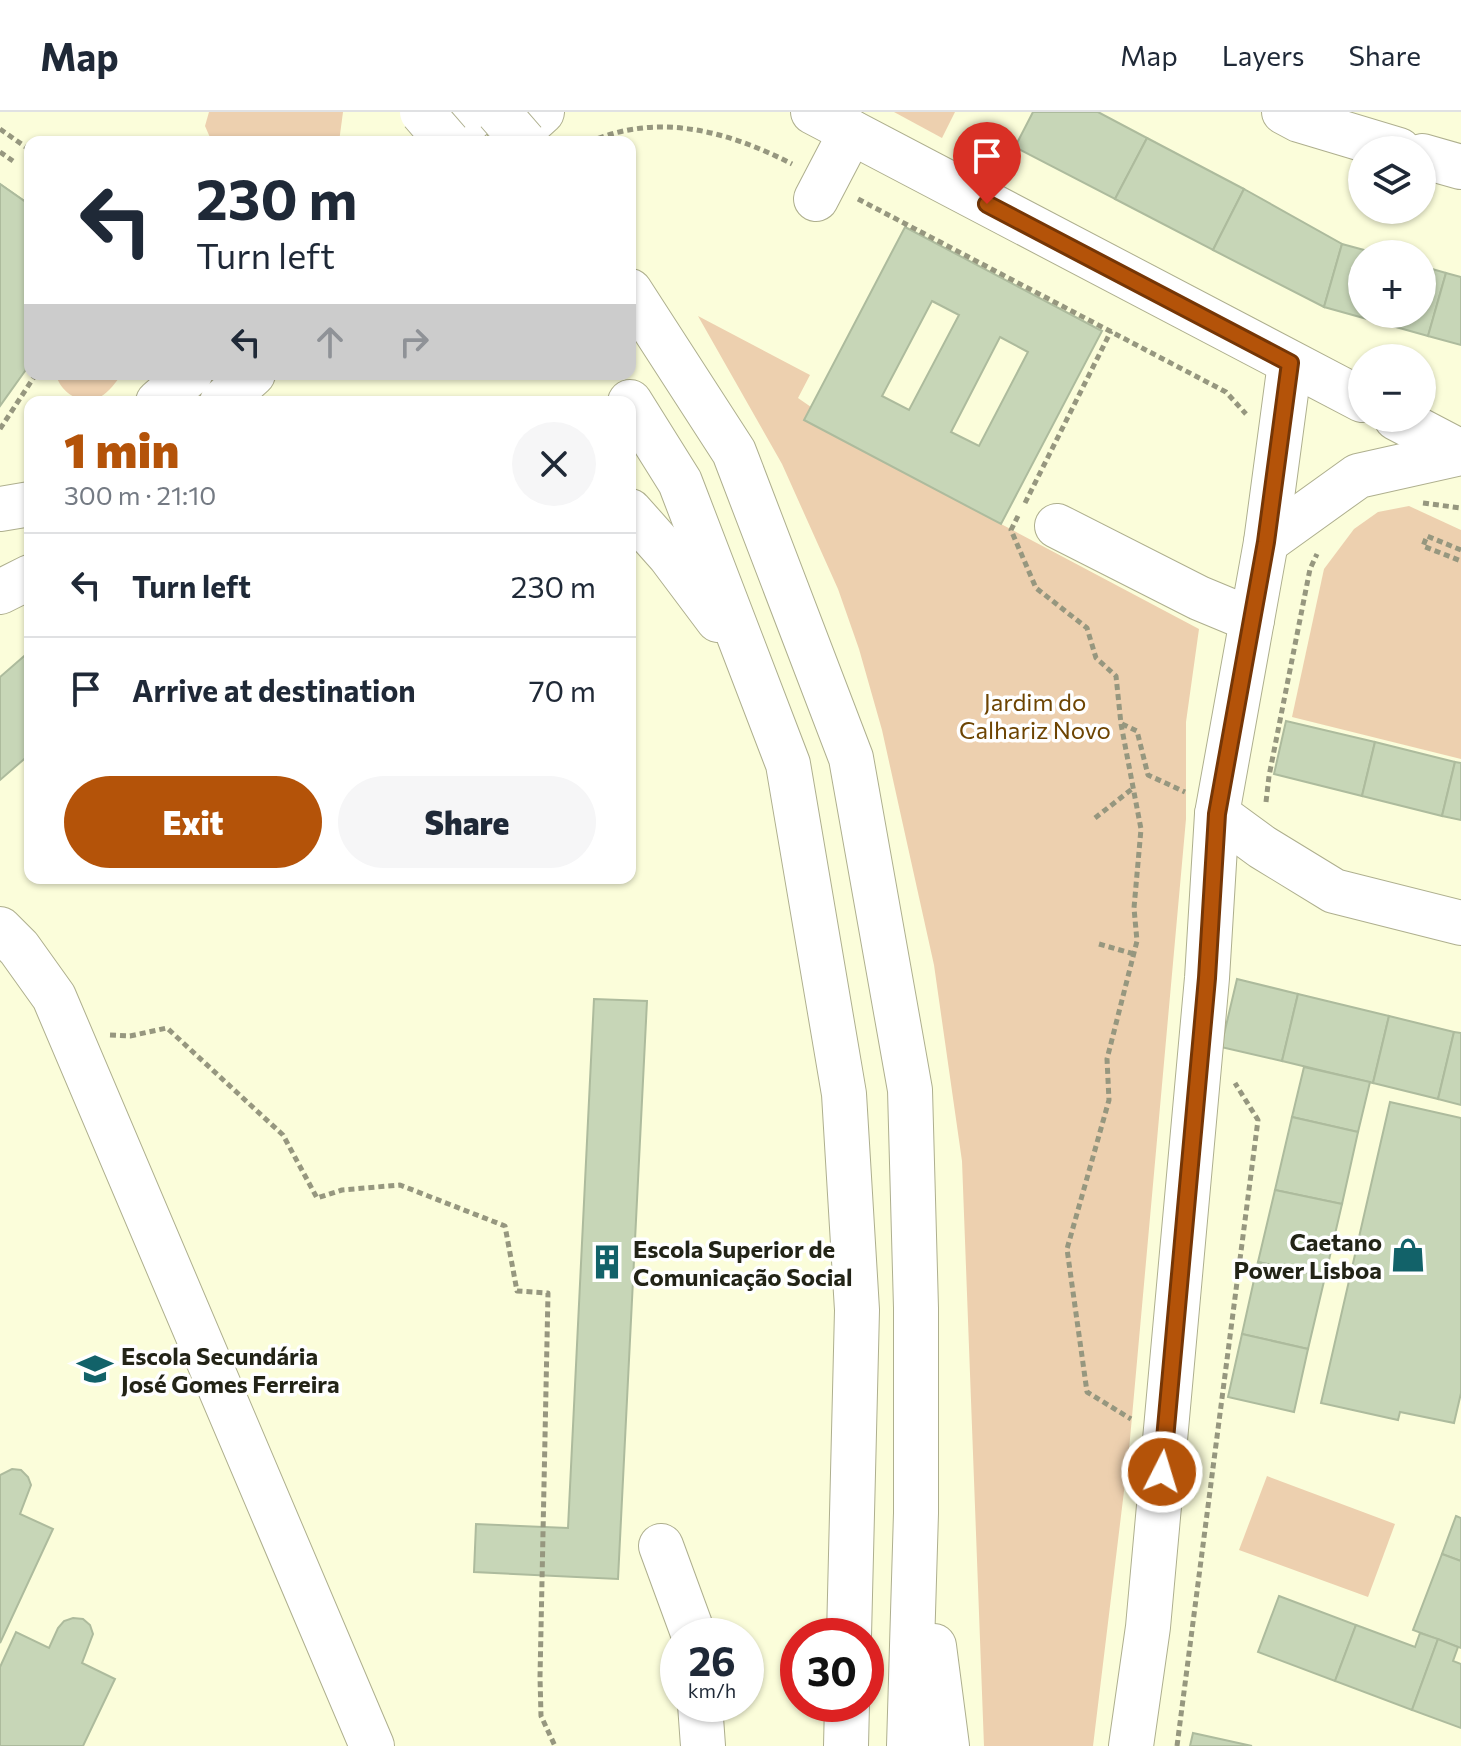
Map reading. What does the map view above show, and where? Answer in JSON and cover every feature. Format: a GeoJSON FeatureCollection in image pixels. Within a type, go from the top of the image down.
{"type":"FeatureCollection","features":[{"type":"Feature","properties":{"kind":"main road"},"geometry":{"type":"LineString","coordinates":[[422,112],[441,136]]}},
{"type":"Feature","properties":{"kind":"main road"},"geometry":{"type":"LineString","coordinates":[[452,136],[478,112]]}},
{"type":"Feature","properties":{"kind":"main road"},"geometry":{"type":"LineString","coordinates":[[498,112],[519,136]]}},
{"type":"Feature","properties":{"kind":"main road"},"geometry":{"type":"LineString","coordinates":[[516,136],[542,112]]}},
{"type":"Feature","properties":{"kind":"main road"},"geometry":{"type":"LineString","coordinates":[[813,112],[1348,393]]}},
{"type":"Feature","properties":{"kind":"main road"},"geometry":{"type":"LineString","coordinates":[[1284,112],[1299,120],[1352,136]]}},
{"type":"Feature","properties":{"kind":"main road"},"geometry":{"type":"LineString","coordinates":[[821,190],[851,132]]}},
{"type":"Feature","properties":{"kind":"main road"},"geometry":{"type":"LineString","coordinates":[[1436,160],[1461,167]]}},
{"type":"Feature","properties":{"kind":"main road"},"geometry":{"type":"LineString","coordinates":[[636,300],[734,452],[851,758],[910,1090],[916,1308],[916,1513],[909,1746]]}},
{"type":"Feature","properties":{"kind":"main road"},"geometry":{"type":"LineString","coordinates":[[1131,1746],[1149,1611],[1205,1010],[1204,805],[1252,620],[1266,542],[1290,363]]}},
{"type":"Feature","properties":{"kind":"main road"},"geometry":{"type":"LineString","coordinates":[[165,396],[183,380]]}},
{"type":"Feature","properties":{"kind":"main road"},"geometry":{"type":"LineString","coordinates":[[229,396],[246,380]]}},
{"type":"Feature","properties":{"kind":"main road"},"geometry":{"type":"LineString","coordinates":[[636,412],[680,482],[788,764],[844,1094],[857,1310],[849,1618]]}},
{"type":"Feature","properties":{"kind":"main road"},"geometry":{"type":"LineString","coordinates":[[1423,432],[1461,452]]}},
{"type":"Feature","properties":{"kind":"main road"},"geometry":{"type":"LineString","coordinates":[[1266,542],[1358,476],[1461,452]]}},
{"type":"Feature","properties":{"kind":"main road"},"geometry":{"type":"LineString","coordinates":[[0,509],[24,505]]}},
{"type":"Feature","properties":{"kind":"main road"},"geometry":{"type":"LineString","coordinates":[[636,518],[670,556],[753,667]]}},
{"type":"Feature","properties":{"kind":"main road"},"geometry":{"type":"LineString","coordinates":[[1057,526],[1199,598],[1252,620]]}},
{"type":"Feature","properties":{"kind":"main road"},"geometry":{"type":"LineString","coordinates":[[0,592],[24,572]]}},
{"type":"Feature","properties":{"kind":"main road"},"geometry":{"type":"LineString","coordinates":[[0,592],[24,580]]}},
{"type":"Feature","properties":{"kind":"main road"},"geometry":{"type":"LineString","coordinates":[[1204,805],[1262,847],[1334,891],[1461,923]]}},
{"type":"Feature","properties":{"kind":"main road"},"geometry":{"type":"LineString","coordinates":[[0,929],[19,948],[54,997],[372,1746]]}},
{"type":"Feature","properties":{"kind":"main road"},"geometry":{"type":"LineString","coordinates":[[916,1513],[947,1746]]}},
{"type":"Feature","properties":{"kind":"main road"},"geometry":{"type":"LineString","coordinates":[[661,1546],[687,1618]]}},
{"type":"Feature","properties":{"kind":"main road"},"geometry":{"type":"LineString","coordinates":[[701,1722],[703,1746]]}},
{"type":"Feature","properties":{"kind":"main road"},"geometry":{"type":"LineString","coordinates":[[846,1746],[847,1722]]}},
{"type":"Feature","properties":{"kind":"path"},"geometry":{"type":"LineString","coordinates":[[600,136],[612,129],[650,120]]}},
{"type":"Feature","properties":{"kind":"path"},"geometry":{"type":"LineString","coordinates":[[710,124],[734,134],[821,190],[1111,331],[1226,392],[1251,420],[1281,436]]}},
{"type":"Feature","properties":{"kind":"path"},"geometry":{"type":"LineString","coordinates":[[0,129],[24,146]]}},
{"type":"Feature","properties":{"kind":"path"},"geometry":{"type":"LineString","coordinates":[[0,152],[13,161]]}},
{"type":"Feature","properties":{"kind":"path"},"geometry":{"type":"LineString","coordinates":[[1111,331],[1011,530],[1036,588],[1087,628],[1096,658],[1116,676],[1121,724],[1141,829],[1134,908],[1137,941],[1107,1059],[1109,1100],[1067,1249],[1087,1392],[1139,1423]]}},
{"type":"Feature","properties":{"kind":"path"},"geometry":{"type":"LineString","coordinates":[[0,429],[32,380]]}},
{"type":"Feature","properties":{"kind":"path"},"geometry":{"type":"LineString","coordinates":[[1410,503],[1461,508]]}},
{"type":"Feature","properties":{"kind":"path"},"geometry":{"type":"LineString","coordinates":[[1461,550],[1427,536],[1423,546],[1461,561]]}},
{"type":"Feature","properties":{"kind":"path"},"geometry":{"type":"LineString","coordinates":[[1262,847],[1269,776],[1310,569],[1323,540]]}},
{"type":"Feature","properties":{"kind":"path"},"geometry":{"type":"LineString","coordinates":[[1121,724],[1137,731],[1148,775],[1204,805]]}},
{"type":"Feature","properties":{"kind":"path"},"geometry":{"type":"LineString","coordinates":[[1095,818],[1132,789]]}},
{"type":"Feature","properties":{"kind":"path"},"geometry":{"type":"LineString","coordinates":[[1099,944],[1134,954]]}},
{"type":"Feature","properties":{"kind":"path"},"geometry":{"type":"LineString","coordinates":[[64,1022],[96,1034],[130,1036],[167,1028],[283,1135],[317,1198],[342,1190],[400,1185],[505,1226],[517,1291],[548,1293],[540,1677],[541,1716],[555,1746]]}},
{"type":"Feature","properties":{"kind":"path"},"geometry":{"type":"LineString","coordinates":[[1177,1746],[1258,1120],[1234,1081]]}},
{"type":"Feature","properties":{"kind":"green space"},"geometry":{"type":"Polygon","coordinates":[[[209,112],[343,112],[340,136],[209,136],[205,126],[209,112]]]}},
{"type":"Feature","properties":{"kind":"green space"},"geometry":{"type":"Polygon","coordinates":[[[894,112],[955,112],[942,138],[894,112]]]}},
{"type":"Feature","properties":{"kind":"green space","name":"Jardim do Calhariz Novo"},"geometry":{"type":"Polygon","coordinates":[[[698,316],[810,375],[798,398],[811,407],[805,420],[1199,629],[1186,722],[1186,819],[1129,1450],[1093,1746],[984,1746],[962,1161],[934,965],[882,730],[838,589],[782,464],[698,316]]]}},
{"type":"Feature","properties":{"kind":"green space"},"geometry":{"type":"Polygon","coordinates":[[[58,380],[117,380],[101,396],[72,396],[58,380]]]}},
{"type":"Feature","properties":{"kind":"green space"},"geometry":{"type":"Polygon","coordinates":[[[1409,506],[1461,530],[1461,759],[1292,717],[1324,569],[1354,529],[1378,512],[1409,506]]]}},
{"type":"Feature","properties":{"kind":"green space"},"geometry":{"type":"Polygon","coordinates":[[[1267,1476],[1395,1524],[1368,1597],[1239,1550],[1267,1476]]]}},
{"type":"Feature","properties":{"kind":"building"},"geometry":{"type":"Polygon","coordinates":[[[1033,112],[1098,112],[1147,138],[1115,199],[1015,147],[1033,112]]]}},
{"type":"Feature","properties":{"kind":"building"},"geometry":{"type":"Polygon","coordinates":[[[1147,138],[1244,189],[1213,250],[1115,199],[1147,138]]]}},
{"type":"Feature","properties":{"kind":"building"},"geometry":{"type":"Polygon","coordinates":[[[0,184],[24,201],[24,320],[21,324],[0,309],[0,184]]]}},
{"type":"Feature","properties":{"kind":"building"},"geometry":{"type":"Polygon","coordinates":[[[0,184],[24,201],[24,372],[0,406],[0,184]]]}},
{"type":"Feature","properties":{"kind":"building"},"geometry":{"type":"Polygon","coordinates":[[[1244,189],[1342,244],[1324,307],[1213,250],[1244,189]]]}},
{"type":"Feature","properties":{"kind":"building"},"geometry":{"type":"Polygon","coordinates":[[[905,227],[1102,331],[1001,524],[804,420],[905,227]],[[932,301],[882,396],[909,410],[959,315],[932,301]],[[1000,337],[951,432],[979,446],[1028,352],[1000,337]]]}},
{"type":"Feature","properties":{"kind":"building"},"geometry":{"type":"Polygon","coordinates":[[[1342,244],[1348,246],[1348,314],[1324,307],[1342,244]]]}},
{"type":"Feature","properties":{"kind":"building"},"geometry":{"type":"Polygon","coordinates":[[[1436,270],[1446,273],[1436,308],[1436,270]]]}},
{"type":"Feature","properties":{"kind":"building"},"geometry":{"type":"Polygon","coordinates":[[[1446,273],[1461,277],[1461,345],[1428,336],[1430,328],[1436,328],[1436,308],[1446,273]]]}},
{"type":"Feature","properties":{"kind":"building"},"geometry":{"type":"Polygon","coordinates":[[[1399,328],[1430,328],[1428,336],[1399,328]]]}},
{"type":"Feature","properties":{"kind":"building"},"geometry":{"type":"Polygon","coordinates":[[[24,656],[24,759],[0,780],[0,677],[24,656]]]}},
{"type":"Feature","properties":{"kind":"building"},"geometry":{"type":"Polygon","coordinates":[[[1286,721],[1375,742],[1362,796],[1274,774],[1286,721]]]}},
{"type":"Feature","properties":{"kind":"building"},"geometry":{"type":"Polygon","coordinates":[[[1375,742],[1455,762],[1442,816],[1362,796],[1375,742]]]}},
{"type":"Feature","properties":{"kind":"building"},"geometry":{"type":"Polygon","coordinates":[[[1455,762],[1461,763],[1461,820],[1442,816],[1455,762]]]}},
{"type":"Feature","properties":{"kind":"building"},"geometry":{"type":"Polygon","coordinates":[[[1237,979],[1298,994],[1282,1061],[1221,1047],[1237,979]]]}},
{"type":"Feature","properties":{"kind":"building"},"geometry":{"type":"Polygon","coordinates":[[[1298,994],[1389,1016],[1373,1083],[1282,1061],[1298,994]]]}},
{"type":"Feature","properties":{"kind":"building","name":"Escola Superior de Comunicação Social"},"geometry":{"type":"Polygon","coordinates":[[[594,999],[647,1001],[618,1579],[474,1572],[476,1524],[568,1528],[594,999]]]}},
{"type":"Feature","properties":{"kind":"building"},"geometry":{"type":"Polygon","coordinates":[[[1389,1016],[1454,1032],[1438,1099],[1373,1083],[1389,1016]]]}},
{"type":"Feature","properties":{"kind":"building"},"geometry":{"type":"Polygon","coordinates":[[[1454,1032],[1461,1033],[1461,1105],[1438,1099],[1454,1032]]]}},
{"type":"Feature","properties":{"kind":"building"},"geometry":{"type":"Polygon","coordinates":[[[1304,1067],[1370,1082],[1358,1132],[1292,1117],[1304,1067]]]}},
{"type":"Feature","properties":{"kind":"building","name":"Caetano Power Lisboa"},"geometry":{"type":"Polygon","coordinates":[[[1390,1102],[1461,1118],[1461,1393],[1454,1423],[1400,1412],[1398,1420],[1321,1403],[1390,1102]]]}},
{"type":"Feature","properties":{"kind":"building"},"geometry":{"type":"Polygon","coordinates":[[[1292,1117],[1358,1132],[1342,1204],[1275,1190],[1292,1117]]]}},
{"type":"Feature","properties":{"kind":"building"},"geometry":{"type":"Polygon","coordinates":[[[1275,1190],[1342,1204],[1325,1277],[1258,1262],[1275,1190]]]}},
{"type":"Feature","properties":{"kind":"building"},"geometry":{"type":"Polygon","coordinates":[[[1258,1262],[1325,1277],[1308,1349],[1242,1334],[1258,1262]]]}},
{"type":"Feature","properties":{"kind":"building"},"geometry":{"type":"Polygon","coordinates":[[[1242,1334],[1308,1349],[1294,1412],[1228,1397],[1242,1334]]]}},
{"type":"Feature","properties":{"kind":"building"},"geometry":{"type":"Polygon","coordinates":[[[12,1469],[21,1470],[31,1485],[20,1514],[53,1529],[0,1643],[0,1475],[12,1469]]]}},
{"type":"Feature","properties":{"kind":"building"},"geometry":{"type":"Polygon","coordinates":[[[1456,1516],[1461,1518],[1461,1561],[1442,1554],[1456,1516]]]}},
{"type":"Feature","properties":{"kind":"building"},"geometry":{"type":"Polygon","coordinates":[[[1442,1554],[1461,1561],[1461,1648],[1413,1630],[1442,1554]]]}},
{"type":"Feature","properties":{"kind":"building"},"geometry":{"type":"Polygon","coordinates":[[[1279,1596],[1356,1625],[1335,1681],[1258,1652],[1279,1596]]]}},
{"type":"Feature","properties":{"kind":"building"},"geometry":{"type":"Polygon","coordinates":[[[83,1619],[90,1625],[93,1634],[82,1663],[115,1679],[83,1746],[0,1746],[0,1667],[16,1632],[49,1648],[58,1628],[64,1621],[83,1619]]]}},
{"type":"Feature","properties":{"kind":"building"},"geometry":{"type":"Polygon","coordinates":[[[1356,1625],[1415,1647],[1420,1633],[1438,1639],[1412,1710],[1335,1681],[1356,1625]]]}},
{"type":"Feature","properties":{"kind":"building"},"geometry":{"type":"Polygon","coordinates":[[[1438,1639],[1458,1647],[1453,1661],[1461,1664],[1461,1728],[1412,1710],[1438,1639]]]}},
{"type":"Feature","properties":{"kind":"building"},"geometry":{"type":"Polygon","coordinates":[[[1193,1733],[1252,1746],[1190,1746],[1193,1733]]]}},
{"type":"Feature","properties":{"kind":"place","name":"Caetano Power Lisboa"},"geometry":{"type":"Point","coordinates":[1408,1255]}},
{"type":"Feature","properties":{"kind":"place","name":"Escola Superior de Comunicação Social"},"geometry":{"type":"Point","coordinates":[607,1262]}},
{"type":"Feature","properties":{"kind":"place","name":"Escola Secundária José Gomes Ferreira"},"geometry":{"type":"Point","coordinates":[95,1369]}},
{"type":"Feature","properties":{"kind":"route"},"geometry":{"type":"LineString","coordinates":[[987,204],[1290,363],[1266,542],[1217,814],[1207,978],[1162,1472]]}}]}
